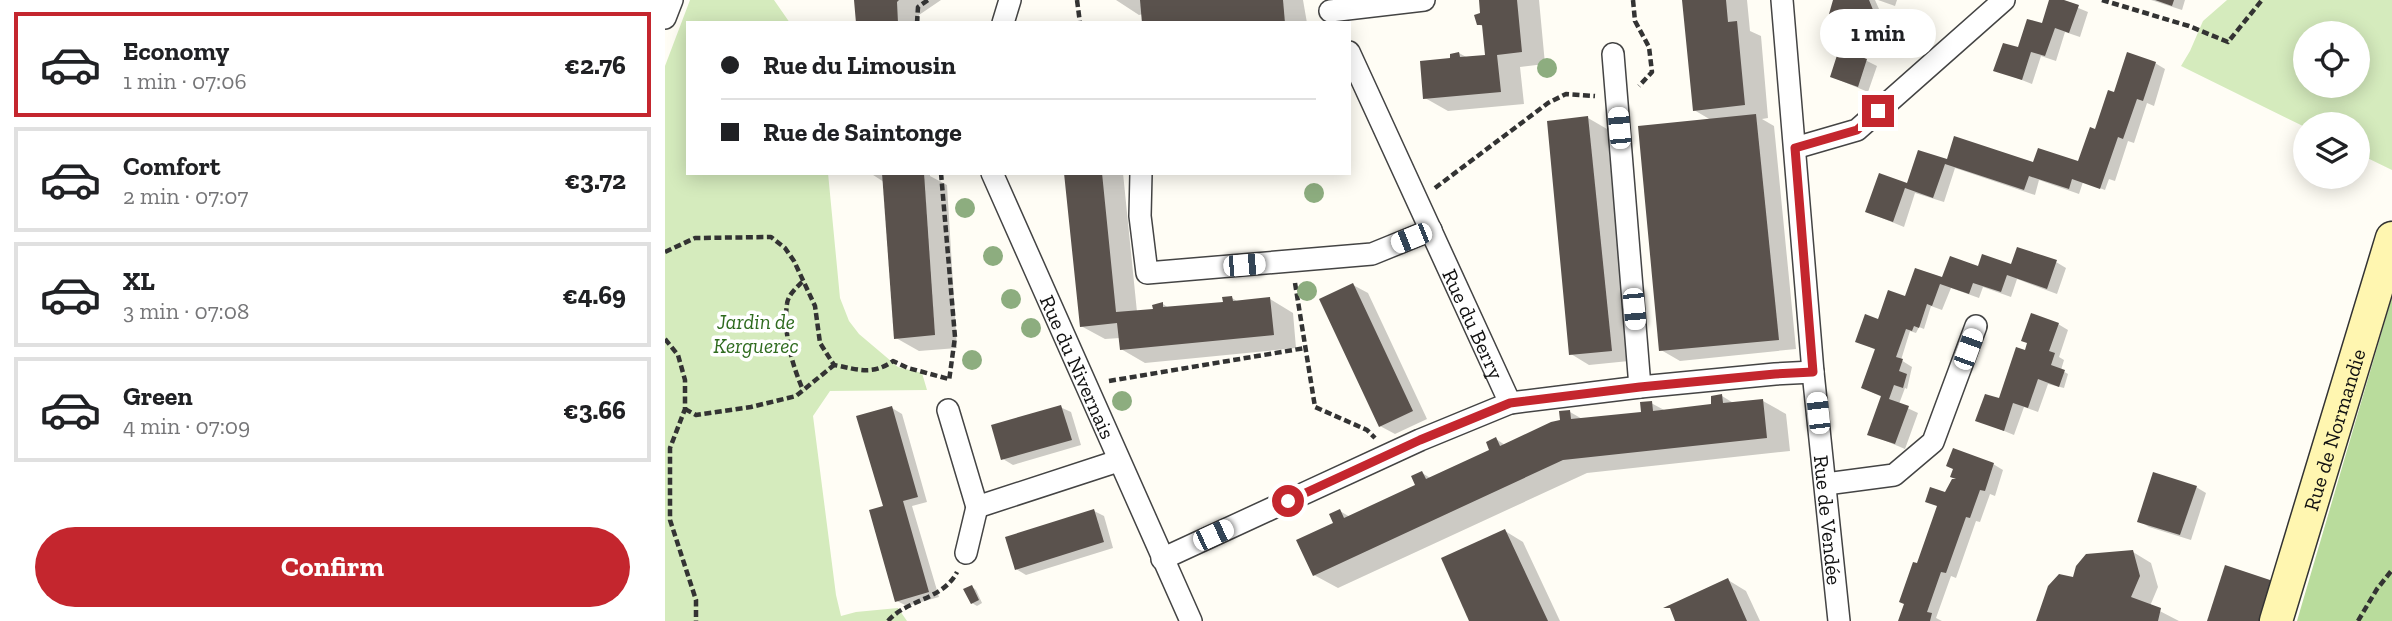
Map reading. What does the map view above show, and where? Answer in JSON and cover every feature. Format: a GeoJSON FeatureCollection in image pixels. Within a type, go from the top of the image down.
{"type":"FeatureCollection","features":[{"type":"Feature","properties":{"kind":"street"},"geometry":{"type":"LineString","coordinates":[[665,18],[672,0]]}},
{"type":"Feature","properties":{"kind":"street"},"geometry":{"type":"LineString","coordinates":[[1004,21],[1010,0]]}},
{"type":"Feature","properties":{"kind":"street"},"geometry":{"type":"LineString","coordinates":[[1331,11],[1424,0]]}},
{"type":"Feature","properties":{"kind":"street","name":"Rue de Vendée"},"geometry":{"type":"LineString","coordinates":[[1782,0],[1813,372],[1839,621]]}},
{"type":"Feature","properties":{"kind":"street"},"geometry":{"type":"LineString","coordinates":[[1795,148],[1857,130],[2004,0]]}},
{"type":"Feature","properties":{"kind":"street"},"geometry":{"type":"LineString","coordinates":[[1613,54],[1640,387]]}},
{"type":"Feature","properties":{"kind":"street","name":"Rue du Berry"},"geometry":{"type":"LineString","coordinates":[[1352,66],[1510,403]]}},
{"type":"Feature","properties":{"kind":"street","name":"Rue du Nivernais"},"geometry":{"type":"LineString","coordinates":[[993,175],[1163,559]]}},
{"type":"Feature","properties":{"kind":"street"},"geometry":{"type":"LineString","coordinates":[[1141,175],[1140,216],[1147,273],[1372,254],[1431,230]]}},
{"type":"Feature","properties":{"kind":"street","name":"Rue de Normandie"},"geometry":{"type":"LineString","coordinates":[[2276,621],[2392,238]]}},
{"type":"Feature","properties":{"kind":"street"},"geometry":{"type":"LineString","coordinates":[[1826,484],[1894,475],[1933,442],[1976,326]]}},
{"type":"Feature","properties":{"kind":"street"},"geometry":{"type":"LineString","coordinates":[[1191,621],[1163,559],[1391,454],[1510,403],[1640,387],[1813,372]]}},
{"type":"Feature","properties":{"kind":"street"},"geometry":{"type":"LineString","coordinates":[[949,410],[977,507],[966,553]]}},
{"type":"Feature","properties":{"kind":"street"},"geometry":{"type":"LineString","coordinates":[[977,507],[1118,461]]}},
{"type":"Feature","properties":{"kind":"path"},"geometry":{"type":"LineString","coordinates":[[917,21],[918,7],[928,0]]}},
{"type":"Feature","properties":{"kind":"path"},"geometry":{"type":"LineString","coordinates":[[1077,0],[1080,21]]}},
{"type":"Feature","properties":{"kind":"path"},"geometry":{"type":"LineString","coordinates":[[1417,201],[1548,103],[1566,94],[1591,95],[1617,102],[1630,97],[1652,72],[1649,47],[1635,21],[1633,0]]}},
{"type":"Feature","properties":{"kind":"path"},"geometry":{"type":"LineString","coordinates":[[2102,0],[2189,26],[2228,42],[2262,0]]}},
{"type":"Feature","properties":{"kind":"path"},"geometry":{"type":"LineString","coordinates":[[941,175],[955,337],[949,379],[949,410]]}},
{"type":"Feature","properties":{"kind":"path"},"geometry":{"type":"LineString","coordinates":[[665,252],[695,239],[771,237],[785,248],[794,261],[815,306],[820,343],[834,365],[870,372],[885,367],[893,360],[908,368],[949,379]]}},
{"type":"Feature","properties":{"kind":"path"},"geometry":{"type":"LineString","coordinates":[[1292,261],[1315,407],[1367,430],[1391,454]]}},
{"type":"Feature","properties":{"kind":"path"},"geometry":{"type":"LineString","coordinates":[[802,282],[792,292],[787,303],[789,355],[803,390]]}},
{"type":"Feature","properties":{"kind":"path"},"geometry":{"type":"LineString","coordinates":[[665,339],[678,355],[685,380],[685,409],[668,449],[670,520],[696,600],[696,621]]}},
{"type":"Feature","properties":{"kind":"path"},"geometry":{"type":"LineString","coordinates":[[1085,385],[1305,348]]}},
{"type":"Feature","properties":{"kind":"path"},"geometry":{"type":"LineString","coordinates":[[685,409],[696,415],[751,407],[796,396],[834,365]]}},
{"type":"Feature","properties":{"kind":"path"},"geometry":{"type":"LineString","coordinates":[[888,621],[895,613],[942,590],[953,580],[966,553]]}},
{"type":"Feature","properties":{"kind":"path"},"geometry":{"type":"LineString","coordinates":[[2358,621],[2392,570]]}},
{"type":"Feature","properties":{"kind":"green space","name":"Jardin de Kerguerec"},"geometry":{"type":"Polygon","coordinates":[[[690,0],[774,0],[789,21],[686,21],[686,175],[828,175],[840,298],[849,321],[859,334],[898,367],[922,373],[927,390],[830,391],[813,416],[836,595],[841,616],[898,608],[907,621],[665,621],[665,66],[690,0]]]}},
{"type":"Feature","properties":{"kind":"green space"},"geometry":{"type":"Polygon","coordinates":[[[2227,0],[2392,0],[2392,170],[2370,159],[2370,112],[2293,112],[2293,121],[2181,66],[2203,21],[2227,0]]]}},
{"type":"Feature","properties":{"kind":"green space"},"geometry":{"type":"Polygon","coordinates":[[[2392,297],[2392,621],[2297,621],[2392,297]]]}},
{"type":"Feature","properties":{"kind":"building"},"geometry":{"type":"Polygon","coordinates":[[[854,0],[899,0],[898,21],[856,21],[854,0]]]}},
{"type":"Feature","properties":{"kind":"building"},"geometry":{"type":"Polygon","coordinates":[[[1140,0],[1283,0],[1285,21],[1142,21],[1140,0]]]}},
{"type":"Feature","properties":{"kind":"building"},"geometry":{"type":"Polygon","coordinates":[[[1479,0],[1517,0],[1522,52],[1497,55],[1501,92],[1423,99],[1420,61],[1450,58],[1450,54],[1459,52],[1460,57],[1485,55],[1482,25],[1477,25],[1474,15],[1480,13],[1479,0]]]}},
{"type":"Feature","properties":{"kind":"building"},"geometry":{"type":"Polygon","coordinates":[[[1682,0],[1726,0],[1728,22],[1737,21],[1745,105],[1693,111],[1682,0]]]}},
{"type":"Feature","properties":{"kind":"building"},"geometry":{"type":"Polygon","coordinates":[[[1833,0],[1869,0],[1878,22],[1857,24],[1862,26],[1853,54],[1867,59],[1858,87],[1830,77],[1839,49],[1825,44],[1834,16],[1829,14],[1833,0]]]}},
{"type":"Feature","properties":{"kind":"building"},"geometry":{"type":"Polygon","coordinates":[[[2049,0],[2064,0],[2079,5],[2069,33],[2055,28],[2045,56],[2031,52],[2022,80],[1993,71],[2003,43],[2018,47],[2027,19],[2042,23],[2049,0]]]}},
{"type":"Feature","properties":{"kind":"building"},"geometry":{"type":"Polygon","coordinates":[[[2155,0],[2174,0],[2172,6],[2155,0]]]}},
{"type":"Feature","properties":{"kind":"building"},"geometry":{"type":"Polygon","coordinates":[[[2127,52],[2156,62],[2143,101],[2137,99],[2123,139],[2118,137],[2100,189],[2072,179],[2069,189],[2029,176],[2024,190],[1945,164],[1933,198],[1905,188],[1893,222],[1865,212],[1879,173],[1907,183],[1918,150],[1947,159],[1954,136],[2033,162],[2038,148],[2078,161],[2090,127],[2095,129],[2108,90],[2114,92],[2127,52]]]}},
{"type":"Feature","properties":{"kind":"building"},"geometry":{"type":"Polygon","coordinates":[[[1756,114],[1779,340],[1659,351],[1638,126],[1756,114]]]}},
{"type":"Feature","properties":{"kind":"building"},"geometry":{"type":"Polygon","coordinates":[[[1588,116],[1612,351],[1569,355],[1547,121],[1588,116]]]}},
{"type":"Feature","properties":{"kind":"building"},"geometry":{"type":"Polygon","coordinates":[[[882,175],[924,175],[935,335],[894,339],[882,175]]]}},
{"type":"Feature","properties":{"kind":"building"},"geometry":{"type":"Polygon","coordinates":[[[1064,175],[1102,175],[1116,312],[1153,309],[1152,305],[1163,302],[1163,307],[1223,302],[1222,297],[1232,296],[1233,301],[1270,297],[1274,335],[1120,350],[1117,323],[1080,327],[1064,175]]]}},
{"type":"Feature","properties":{"kind":"building"},"geometry":{"type":"Polygon","coordinates":[[[2017,247],[2057,260],[2047,289],[2007,275],[2001,292],[1973,283],[1969,294],[1940,284],[1932,306],[1927,304],[1919,328],[1914,326],[1912,331],[1906,329],[1896,357],[1903,359],[1899,371],[1907,374],[1903,388],[1894,385],[1889,399],[1909,406],[1895,444],[1867,435],[1881,396],[1861,388],[1875,349],[1855,342],[1865,314],[1878,319],[1888,290],[1905,296],[1915,268],[1942,277],[1950,256],[1978,266],[1982,254],[2011,264],[2017,247]]]}},
{"type":"Feature","properties":{"kind":"building"},"geometry":{"type":"Polygon","coordinates":[[[1353,283],[1413,411],[1379,427],[1319,299],[1353,283]]]}},
{"type":"Feature","properties":{"kind":"building"},"geometry":{"type":"Polygon","coordinates":[[[2031,313],[2059,323],[2049,351],[2055,353],[2051,365],[2065,370],[2059,387],[2038,379],[2028,408],[2013,403],[2004,431],[1975,421],[1985,394],[1999,398],[2016,347],[2025,350],[2027,343],[2021,341],[2031,313]]]}},
{"type":"Feature","properties":{"kind":"building"},"geometry":{"type":"Polygon","coordinates":[[[1722,394],[1723,403],[1763,399],[1767,438],[1563,460],[1313,576],[1296,540],[1333,523],[1329,514],[1340,509],[1344,518],[1415,485],[1411,476],[1422,471],[1426,479],[1489,450],[1486,442],[1496,437],[1500,446],[1560,420],[1559,411],[1570,410],[1571,419],[1641,412],[1640,402],[1652,401],[1653,411],[1711,404],[1711,396],[1722,394]]]}},
{"type":"Feature","properties":{"kind":"building"},"geometry":{"type":"Polygon","coordinates":[[[1061,405],[1072,440],[1001,460],[991,425],[1061,405]]]}},
{"type":"Feature","properties":{"kind":"building"},"geometry":{"type":"Polygon","coordinates":[[[892,406],[918,497],[903,501],[929,592],[895,602],[869,510],[883,506],[856,416],[892,406]]]}},
{"type":"Feature","properties":{"kind":"building"},"geometry":{"type":"Polygon","coordinates":[[[1953,448],[1994,463],[1985,491],[1980,490],[1970,518],[1966,517],[1946,573],[1941,572],[1927,612],[1932,613],[1930,621],[1898,621],[1904,604],[1899,602],[1913,562],[1917,563],[1937,506],[1925,502],[1930,487],[1945,492],[1952,479],[1956,479],[1950,477],[1953,469],[1946,466],[1953,448]]]}},
{"type":"Feature","properties":{"kind":"building"},"geometry":{"type":"Polygon","coordinates":[[[2153,472],[2197,486],[2180,535],[2137,522],[2153,472]]]}},
{"type":"Feature","properties":{"kind":"building"},"geometry":{"type":"Polygon","coordinates":[[[1094,509],[1104,542],[1015,570],[1005,537],[1094,509]]]}},
{"type":"Feature","properties":{"kind":"building"},"geometry":{"type":"Polygon","coordinates":[[[1505,529],[1548,621],[1469,621],[1441,558],[1505,529]]]}},
{"type":"Feature","properties":{"kind":"building"},"geometry":{"type":"Polygon","coordinates":[[[2133,550],[2140,576],[2131,597],[2161,608],[2158,621],[2036,621],[2048,586],[2059,574],[2073,577],[2076,566],[2086,554],[2133,550]]]}},
{"type":"Feature","properties":{"kind":"building"},"geometry":{"type":"Polygon","coordinates":[[[2225,565],[2276,582],[2265,621],[2207,621],[2225,565]]]}},
{"type":"Feature","properties":{"kind":"building"},"geometry":{"type":"Polygon","coordinates":[[[1728,578],[1747,621],[1675,621],[1670,608],[1663,608],[1728,578]]]}},
{"type":"Feature","properties":{"kind":"building"},"geometry":{"type":"Polygon","coordinates":[[[972,585],[979,600],[971,604],[963,589],[972,585]]]}},
{"type":"Feature","properties":{"kind":"route"},"geometry":{"type":"LineString","coordinates":[[1288,501],[1420,440],[1510,403],[1640,387],[1813,372],[1795,148],[1857,130],[1878,111]]}}]}
